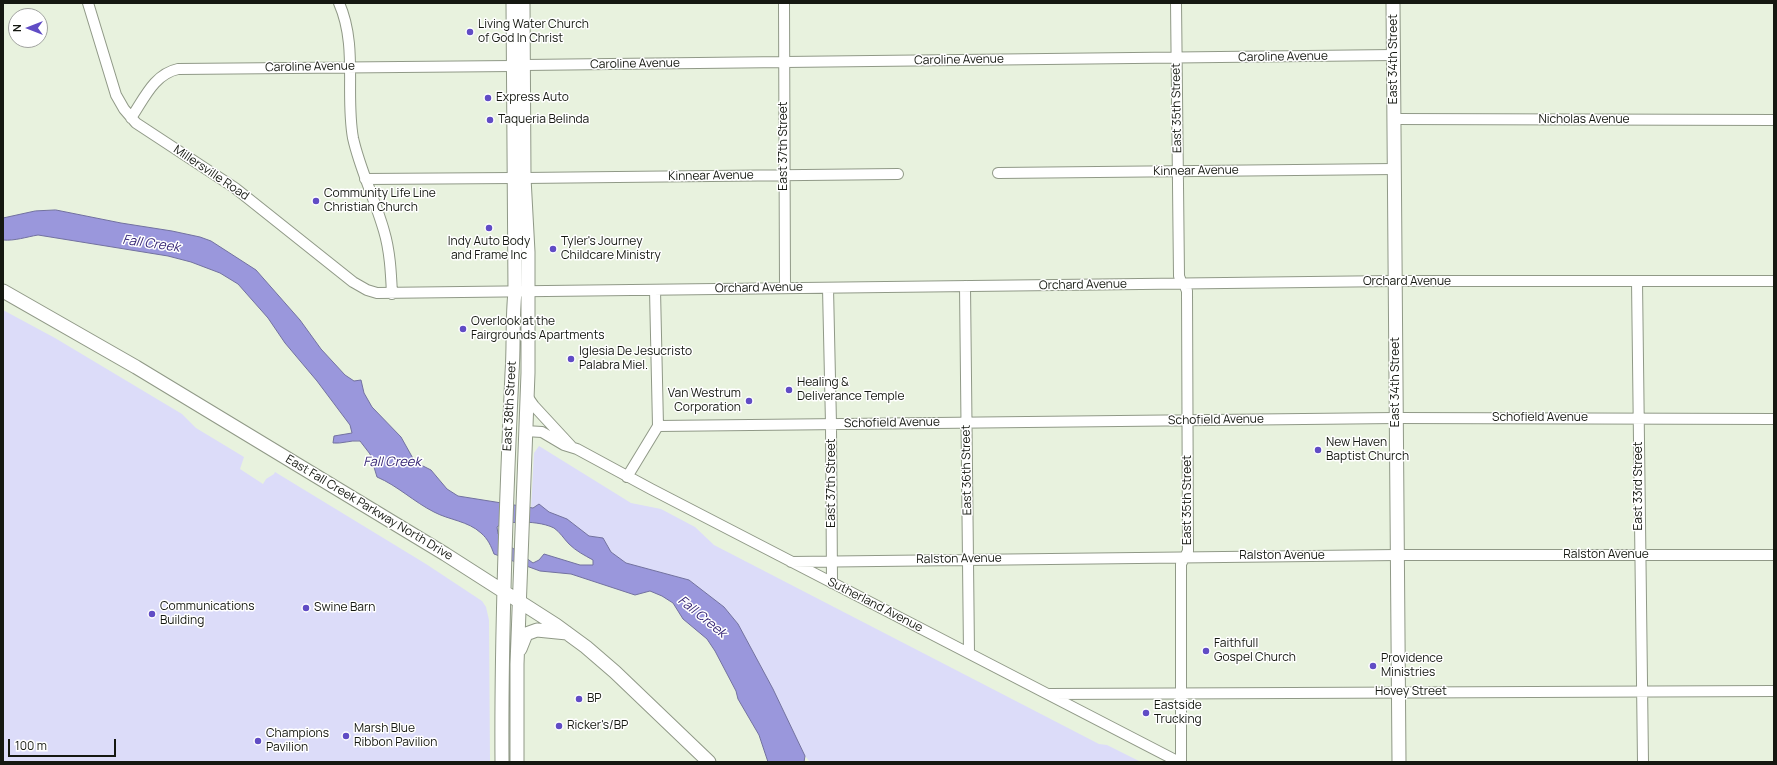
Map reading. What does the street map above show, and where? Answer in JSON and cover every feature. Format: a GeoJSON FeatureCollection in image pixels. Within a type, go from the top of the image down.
{"type":"FeatureCollection","features":[{"type":"Feature","properties":{"kind":"main road","name":"East 38th Street"},"geometry":{"type":"LineString","coordinates":[[513,3],[518,65],[519,178],[528,252],[522,291],[527,396],[517,664],[517,762]]}},
{"type":"Feature","properties":{"kind":"main road","name":"East 38th Street"},"geometry":{"type":"LineString","coordinates":[[518,65],[523,3]]}},
{"type":"Feature","properties":{"kind":"main road","name":"East 34th Street"},"geometry":{"type":"LineString","coordinates":[[1393,3],[1399,762]]}},
{"type":"Feature","properties":{"kind":"main road","name":"East Fall Creek Parkway North Drive"},"geometry":{"type":"LineString","coordinates":[[3,290],[149,375],[445,554],[568,633],[614,672],[710,762]]}},
{"type":"Feature","properties":{"kind":"main road","name":"East 38th Street"},"geometry":{"type":"LineString","coordinates":[[502,762],[505,569],[513,309],[522,291]]}},
{"type":"Feature","properties":{"kind":"main road"},"geometry":{"type":"LineString","coordinates":[[517,664],[523,639],[526,634],[537,630],[544,632],[568,633]]}},
{"type":"Feature","properties":{"kind":"street","name":"Millersville Road"},"geometry":{"type":"LineString","coordinates":[[88,3],[116,95],[124,109],[139,126],[235,188],[358,285],[377,293],[392,294]]}},
{"type":"Feature","properties":{"kind":"street"},"geometry":{"type":"LineString","coordinates":[[339,3],[348,33],[352,130],[358,159],[386,238],[392,294]]}},
{"type":"Feature","properties":{"kind":"street","name":"East 37th Street"},"geometry":{"type":"LineString","coordinates":[[784,3],[785,288]]}},
{"type":"Feature","properties":{"kind":"street","name":"East 35th Street"},"geometry":{"type":"LineString","coordinates":[[1176,3],[1179,276],[1187,291],[1188,420],[1188,551],[1181,564],[1180,762]]}},
{"type":"Feature","properties":{"kind":"street","name":"Caroline Avenue"},"geometry":{"type":"LineString","coordinates":[[131,118],[159,77],[175,69],[1394,55]]}},
{"type":"Feature","properties":{"kind":"street","name":"Nicholas Avenue"},"geometry":{"type":"LineString","coordinates":[[1394,119],[1774,120]]}},
{"type":"Feature","properties":{"kind":"street","name":"Kinnear Avenue"},"geometry":{"type":"LineString","coordinates":[[998,173],[1394,169]]}},
{"type":"Feature","properties":{"kind":"street","name":"Kinnear Avenue"},"geometry":{"type":"LineString","coordinates":[[366,179],[898,174]]}},
{"type":"Feature","properties":{"kind":"street","name":"Orchard Avenue"},"geometry":{"type":"LineString","coordinates":[[392,294],[522,291],[1395,281],[1774,281]]}},
{"type":"Feature","properties":{"kind":"street","name":"East 33rd Street"},"geometry":{"type":"LineString","coordinates":[[1638,281],[1643,762]]}},
{"type":"Feature","properties":{"kind":"street","name":"East 36th Street"},"geometry":{"type":"LineString","coordinates":[[965,286],[969,654]]}},
{"type":"Feature","properties":{"kind":"street","name":"East 37th Street"},"geometry":{"type":"LineString","coordinates":[[828,288],[832,583]]}},
{"type":"Feature","properties":{"kind":"street"},"geometry":{"type":"LineString","coordinates":[[627,477],[658,426],[656,290]]}},
{"type":"Feature","properties":{"kind":"street","name":"Sutherland Avenue"},"geometry":{"type":"LineString","coordinates":[[527,396],[534,406],[573,448]]}},
{"type":"Feature","properties":{"kind":"street","name":"Schofield Avenue"},"geometry":{"type":"LineString","coordinates":[[658,426],[1396,418],[1774,419]]}},
{"type":"Feature","properties":{"kind":"street","name":"Sutherland Avenue"},"geometry":{"type":"LineString","coordinates":[[525,431],[542,432],[564,445],[573,448],[1180,762]]}},
{"type":"Feature","properties":{"kind":"street","name":"Ralston Avenue"},"geometry":{"type":"LineString","coordinates":[[791,562],[1397,555],[1774,555]]}},
{"type":"Feature","properties":{"kind":"street","name":"Hovey Street"},"geometry":{"type":"LineString","coordinates":[[1047,694],[1774,691]]}},
{"type":"Feature","properties":{"kind":"shaded area"},"geometry":{"type":"Polygon","coordinates":[[[3,310],[55,338],[182,414],[196,428],[244,457],[240,469],[263,484],[266,479],[275,472],[426,564],[482,601],[486,607],[489,620],[490,762],[3,762],[3,310]]]}},
{"type":"Feature","properties":{"kind":"shaded area"},"geometry":{"type":"Polygon","coordinates":[[[539,446],[631,503],[661,509],[695,527],[714,545],[1099,744],[1107,745],[1141,762],[810,762],[805,756],[773,689],[738,624],[724,607],[689,580],[626,563],[611,552],[603,538],[589,536],[567,519],[549,512],[539,504],[531,508],[534,453],[539,446]]]}},
{"type":"Feature","properties":{"kind":"water","name":"Fall Creek"},"geometry":{"type":"Polygon","coordinates":[[[56,210],[121,223],[172,231],[211,241],[256,270],[300,320],[321,349],[345,375],[354,381],[361,380],[364,393],[372,407],[401,437],[415,462],[431,470],[447,489],[458,496],[533,508],[539,504],[549,512],[567,519],[589,536],[603,538],[611,552],[626,563],[689,580],[724,607],[738,624],[773,689],[805,756],[804,762],[768,762],[759,735],[738,699],[736,691],[715,651],[707,639],[683,619],[673,603],[650,591],[635,595],[571,574],[540,571],[494,554],[487,540],[476,529],[434,512],[377,477],[370,454],[360,441],[333,443],[334,436],[352,433],[350,425],[317,381],[285,343],[268,318],[238,284],[220,273],[191,262],[168,256],[38,235],[3,240],[3,218],[35,211],[56,210]],[[519,522],[501,524],[497,527],[498,534],[507,544],[533,563],[539,560],[544,554],[580,565],[593,565],[593,560],[580,553],[554,528],[541,524],[519,522]]]}},
{"type":"Feature","properties":{"kind":"place","name":"Living Water Church of God In Christ"},"geometry":{"type":"Point","coordinates":[470,32]}},
{"type":"Feature","properties":{"kind":"place","name":"Express Auto"},"geometry":{"type":"Point","coordinates":[488,98]}},
{"type":"Feature","properties":{"kind":"place","name":"Taqueria Belinda"},"geometry":{"type":"Point","coordinates":[490,120]}},
{"type":"Feature","properties":{"kind":"place","name":"Community Life Line Christian Church"},"geometry":{"type":"Point","coordinates":[316,201]}},
{"type":"Feature","properties":{"kind":"place","name":"Indy Auto Body and Frame Inc"},"geometry":{"type":"Point","coordinates":[489,228]}},
{"type":"Feature","properties":{"kind":"place","name":"Tyler's Journey Childcare Ministry"},"geometry":{"type":"Point","coordinates":[553,249]}},
{"type":"Feature","properties":{"kind":"place","name":"Overlook at the Fairgrounds Apartments"},"geometry":{"type":"Point","coordinates":[463,329]}},
{"type":"Feature","properties":{"kind":"place","name":"Iglesia De Jesucristo Palabra Miel."},"geometry":{"type":"Point","coordinates":[571,359]}},
{"type":"Feature","properties":{"kind":"place","name":"Healing & Deliverance Temple"},"geometry":{"type":"Point","coordinates":[789,390]}},
{"type":"Feature","properties":{"kind":"place","name":"Van Westrum Corporation"},"geometry":{"type":"Point","coordinates":[749,401]}},
{"type":"Feature","properties":{"kind":"place","name":"New Haven Baptist Church"},"geometry":{"type":"Point","coordinates":[1318,450]}},
{"type":"Feature","properties":{"kind":"place","name":"Swine Barn"},"geometry":{"type":"Point","coordinates":[306,608]}},
{"type":"Feature","properties":{"kind":"place","name":"Communications Building"},"geometry":{"type":"Point","coordinates":[152,614]}},
{"type":"Feature","properties":{"kind":"place","name":"Faithfull Gospel Church"},"geometry":{"type":"Point","coordinates":[1206,651]}},
{"type":"Feature","properties":{"kind":"place","name":"Providence Ministries"},"geometry":{"type":"Point","coordinates":[1373,666]}},
{"type":"Feature","properties":{"kind":"place","name":"BP"},"geometry":{"type":"Point","coordinates":[579,699]}},
{"type":"Feature","properties":{"kind":"place","name":"Eastside Trucking"},"geometry":{"type":"Point","coordinates":[1146,713]}},
{"type":"Feature","properties":{"kind":"place","name":"Ricker's/BP"},"geometry":{"type":"Point","coordinates":[559,726]}},
{"type":"Feature","properties":{"kind":"place","name":"Marsh Blue Ribbon Pavilion"},"geometry":{"type":"Point","coordinates":[346,736]}},
{"type":"Feature","properties":{"kind":"place","name":"Champions Pavilion"},"geometry":{"type":"Point","coordinates":[258,741]}}]}
